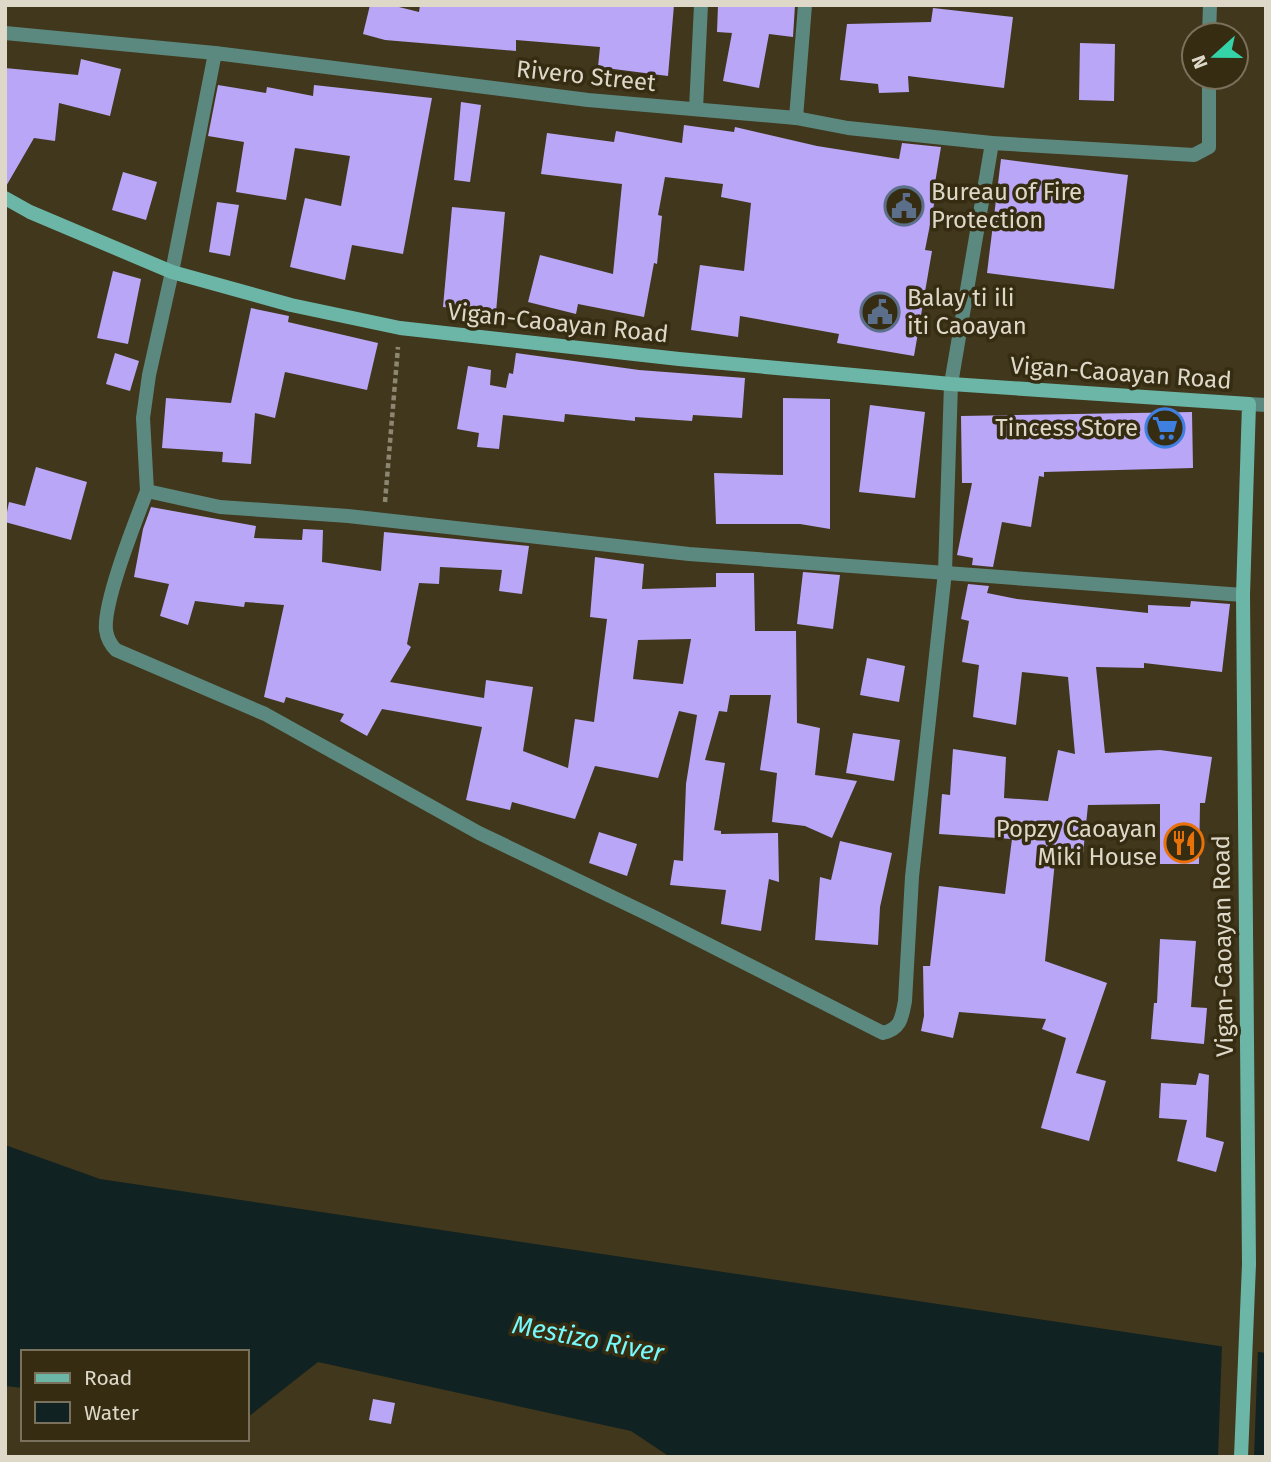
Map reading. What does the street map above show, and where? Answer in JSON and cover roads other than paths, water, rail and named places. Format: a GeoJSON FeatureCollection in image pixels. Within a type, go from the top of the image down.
{"type":"FeatureCollection","features":[{"type":"Feature","properties":{"kind":"main road","name":"Vigan-Caoayan Road"},"geometry":{"type":"LineString","coordinates":[[5,198],[30,212],[172,272],[302,308],[400,328],[679,359],[951,384],[1249,404],[1243,595],[1249,1264],[1241,1457]]}},
{"type":"Feature","properties":{"kind":"street"},"geometry":{"type":"LineString","coordinates":[[696,109],[701,5]]}},
{"type":"Feature","properties":{"kind":"street"},"geometry":{"type":"LineString","coordinates":[[796,118],[805,5]]}},
{"type":"Feature","properties":{"kind":"street","name":"Rivero Street"},"geometry":{"type":"LineString","coordinates":[[5,33],[215,53],[588,100],[796,118],[848,128],[992,143],[1162,154],[1194,155],[1209,147],[1209,91]]}},
{"type":"Feature","properties":{"kind":"street"},"geometry":{"type":"LineString","coordinates":[[215,53],[149,375],[143,418],[146,491],[122,562],[107,621],[106,631],[116,650],[265,714],[479,833],[654,917],[883,1033],[893,1031],[901,1021],[905,1001],[912,877],[945,572],[951,384],[992,143]]}},
{"type":"Feature","properties":{"kind":"street"},"geometry":{"type":"LineString","coordinates":[[1249,404],[1266,405]]}},
{"type":"Feature","properties":{"kind":"street"},"geometry":{"type":"LineString","coordinates":[[146,491],[220,507],[383,521],[689,554],[1243,595]]}},
{"type":"Feature","properties":{"kind":"water","name":"Mestizo River"},"geometry":{"type":"Polygon","coordinates":[[[5,1145],[100,1179],[1266,1353],[1266,1457],[670,1457],[631,1431],[318,1362],[248,1417],[248,1350],[21,1350],[21,1388],[5,1386],[5,1145]]]}},
{"type":"Feature","properties":{"kind":"place","name":"Bureau of Fire Protection"},"geometry":{"type":"Point","coordinates":[904,206]}},
{"type":"Feature","properties":{"kind":"place","name":"Balay ti ili iti Caoayan"},"geometry":{"type":"Point","coordinates":[880,312]}},
{"type":"Feature","properties":{"kind":"place","name":"Tincess Store"},"geometry":{"type":"Point","coordinates":[1165,428]}},
{"type":"Feature","properties":{"kind":"place","name":"Popzy Caoayan Miki House"},"geometry":{"type":"Point","coordinates":[1184,843]}}]}
